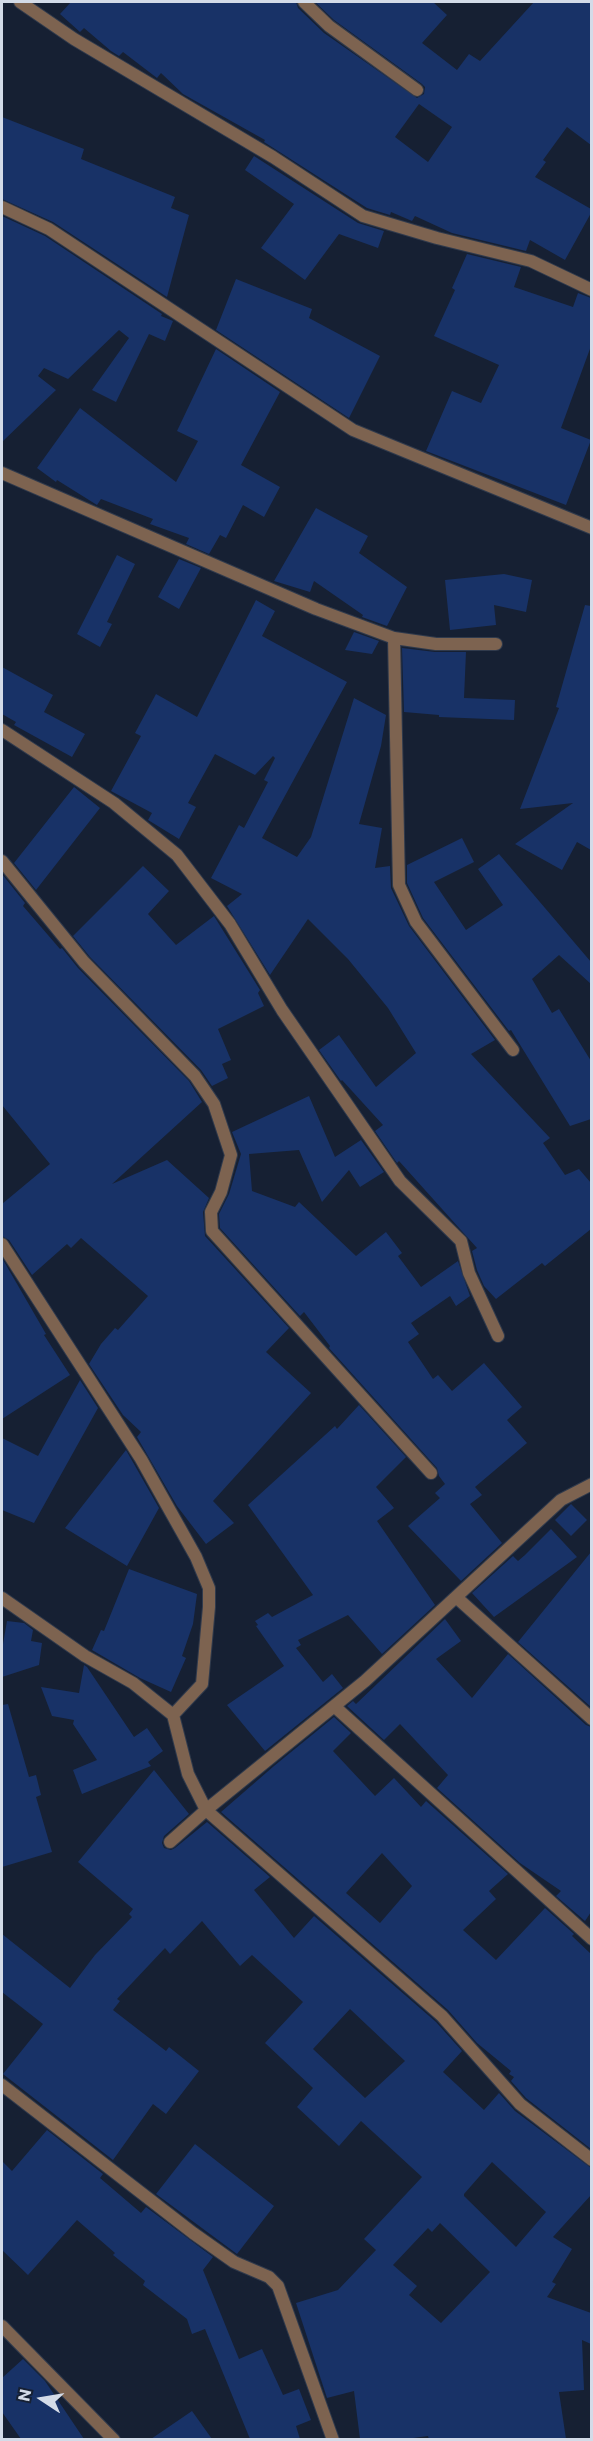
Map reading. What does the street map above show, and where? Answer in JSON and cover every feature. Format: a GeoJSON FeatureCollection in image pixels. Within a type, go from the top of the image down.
{"type":"FeatureCollection","features":[{"type":"Feature","properties":{"kind":"street"},"geometry":{"type":"LineString","coordinates":[[20,2],[74,39],[273,157],[363,216],[437,238],[531,261],[591,290]]}},
{"type":"Feature","properties":{"kind":"street"},"geometry":{"type":"LineString","coordinates":[[304,2],[329,26],[417,90]]}},
{"type":"Feature","properties":{"kind":"street"},"geometry":{"type":"LineString","coordinates":[[2,207],[48,229],[219,344],[353,430],[591,528]]}},
{"type":"Feature","properties":{"kind":"street"},"geometry":{"type":"LineString","coordinates":[[2,473],[316,609],[394,638],[436,644],[496,644]]}},
{"type":"Feature","properties":{"kind":"street"},"geometry":{"type":"LineString","coordinates":[[394,638],[399,885],[416,922],[513,1050]]}},
{"type":"Feature","properties":{"kind":"street"},"geometry":{"type":"LineString","coordinates":[[2,730],[114,803],[177,855],[230,924],[282,1010],[400,1181],[461,1241],[469,1273],[498,1336]]}},
{"type":"Feature","properties":{"kind":"street"},"geometry":{"type":"LineString","coordinates":[[2,861],[84,962],[195,1076],[214,1104],[231,1155],[221,1192],[211,1212],[212,1231],[431,1473]]}},
{"type":"Feature","properties":{"kind":"street"},"geometry":{"type":"LineString","coordinates":[[2,1244],[141,1459],[196,1557],[209,1588],[202,1684],[172,1715]]}},
{"type":"Feature","properties":{"kind":"street"},"geometry":{"type":"LineString","coordinates":[[170,1842],[334,1706],[561,1500],[591,1484]]}},
{"type":"Feature","properties":{"kind":"street"},"geometry":{"type":"LineString","coordinates":[[456,1597],[591,1719]]}},
{"type":"Feature","properties":{"kind":"street"},"geometry":{"type":"LineString","coordinates":[[2,1598],[84,1656],[133,1683],[172,1715],[188,1774],[206,1810],[442,2016],[520,2104],[591,2160]]}},
{"type":"Feature","properties":{"kind":"street"},"geometry":{"type":"LineString","coordinates":[[334,1706],[591,1939]]}},
{"type":"Feature","properties":{"kind":"street"},"geometry":{"type":"LineString","coordinates":[[2,2085],[193,2233],[234,2262],[269,2277],[278,2286],[333,2439]]}},
{"type":"Feature","properties":{"kind":"street"},"geometry":{"type":"LineString","coordinates":[[2,2326],[114,2439]]}},
{"type":"Feature","properties":{"kind":"building"},"geometry":{"type":"Polygon","coordinates":[[[71,2],[296,2],[298,8],[324,33],[417,98],[424,94],[425,87],[422,84],[334,20],[315,2],[433,2],[447,15],[422,43],[457,70],[469,54],[480,61],[534,2],[591,2],[591,145],[567,127],[543,160],[546,162],[535,177],[591,209],[591,213],[565,260],[530,240],[526,251],[452,233],[415,216],[412,221],[391,212],[390,215],[367,208],[264,142],[265,140],[183,94],[161,73],[157,78],[123,52],[119,56],[111,51],[84,28],[80,32],[60,14],[71,2]],[[419,104],[395,137],[428,162],[452,127],[419,104]]]}},
{"type":"Feature","properties":{"kind":"building"},"geometry":{"type":"Polygon","coordinates":[[[2,117],[84,149],[81,159],[175,197],[171,208],[189,215],[167,297],[53,222],[2,199],[2,117]]]}},
{"type":"Feature","properties":{"kind":"building"},"geometry":{"type":"Polygon","coordinates":[[[254,156],[358,223],[384,231],[378,248],[339,234],[305,280],[261,248],[294,204],[245,170],[254,156]]]}},
{"type":"Feature","properties":{"kind":"building"},"geometry":{"type":"Polygon","coordinates":[[[2,216],[45,236],[162,314],[161,316],[173,321],[165,341],[149,334],[116,402],[92,390],[129,338],[119,330],[68,379],[44,368],[38,376],[56,390],[2,442],[2,216]]]}},
{"type":"Feature","properties":{"kind":"building"},"geometry":{"type":"Polygon","coordinates":[[[467,254],[521,267],[514,287],[573,307],[578,293],[591,298],[591,346],[561,428],[591,440],[566,505],[426,451],[452,391],[481,403],[499,365],[434,336],[455,290],[452,288],[467,254]]]}},
{"type":"Feature","properties":{"kind":"building"},"geometry":{"type":"Polygon","coordinates":[[[236,279],[312,309],[309,318],[380,356],[349,418],[216,330],[236,279]]]}},
{"type":"Feature","properties":{"kind":"building"},"geometry":{"type":"Polygon","coordinates":[[[216,349],[280,392],[241,465],[280,487],[264,517],[243,505],[226,538],[220,535],[209,554],[186,544],[189,538],[150,524],[153,519],[101,499],[97,505],[57,480],[56,482],[37,468],[80,408],[176,482],[198,441],[177,431],[216,349]]]}},
{"type":"Feature","properties":{"kind":"building"},"geometry":{"type":"Polygon","coordinates":[[[316,508],[368,536],[359,553],[407,587],[387,626],[362,617],[363,615],[314,581],[310,592],[274,581],[316,508]]]}},
{"type":"Feature","properties":{"kind":"building"},"geometry":{"type":"Polygon","coordinates":[[[117,555],[135,564],[107,622],[112,624],[100,647],[77,634],[117,555]]]}},
{"type":"Feature","properties":{"kind":"building"},"geometry":{"type":"Polygon","coordinates":[[[179,559],[201,568],[179,609],[158,597],[179,559]]]}},
{"type":"Feature","properties":{"kind":"building"},"geometry":{"type":"Polygon","coordinates":[[[504,574],[532,580],[526,612],[494,605],[496,625],[450,630],[445,580],[504,574]]]}},
{"type":"Feature","properties":{"kind":"building"},"geometry":{"type":"Polygon","coordinates":[[[256,600],[275,611],[262,636],[347,682],[262,838],[297,857],[311,837],[354,698],[386,715],[381,746],[359,824],[382,828],[375,868],[390,866],[391,888],[409,926],[495,1040],[471,1054],[550,1138],[543,1143],[565,1175],[579,1169],[591,1183],[591,1229],[545,1266],[542,1263],[496,1299],[484,1286],[477,1270],[472,1251],[477,1248],[399,1161],[397,1163],[375,1131],[383,1125],[341,1081],[319,1050],[339,1035],[376,1087],[416,1053],[388,1008],[348,959],[308,919],[270,975],[227,906],[242,894],[211,878],[239,825],[244,828],[268,782],[264,780],[275,758],[273,756],[255,775],[215,754],[188,803],[196,807],[179,839],[148,820],[152,813],[111,791],[141,736],[135,733],[156,694],[197,717],[256,600]]]}},
{"type":"Feature","properties":{"kind":"building"},"geometry":{"type":"Polygon","coordinates":[[[585,605],[591,606],[591,850],[577,842],[562,870],[515,844],[573,803],[520,809],[559,708],[556,707],[585,605]]]}},
{"type":"Feature","properties":{"kind":"building"},"geometry":{"type":"Polygon","coordinates":[[[354,632],[379,641],[372,654],[345,650],[354,632]]]}},
{"type":"Feature","properties":{"kind":"building"},"geometry":{"type":"Polygon","coordinates":[[[402,648],[435,652],[466,652],[464,698],[515,700],[514,720],[439,717],[439,715],[404,712],[402,648]]]}},
{"type":"Feature","properties":{"kind":"building"},"geometry":{"type":"Polygon","coordinates":[[[2,667],[53,695],[44,712],[85,734],[72,757],[14,725],[16,722],[2,714],[2,667]]]}},
{"type":"Feature","properties":{"kind":"building"},"geometry":{"type":"Polygon","coordinates":[[[74,787],[100,808],[36,890],[14,863],[74,787]]]}},
{"type":"Feature","properties":{"kind":"building"},"geometry":{"type":"Polygon","coordinates":[[[462,838],[474,862],[434,882],[466,930],[503,905],[478,869],[499,854],[591,962],[591,984],[559,955],[532,979],[552,1013],[559,1009],[591,1061],[591,1119],[570,1126],[511,1030],[509,1031],[423,918],[407,883],[407,865],[462,838]]]}},
{"type":"Feature","properties":{"kind":"building"},"geometry":{"type":"Polygon","coordinates":[[[143,866],[169,891],[148,914],[176,945],[214,916],[260,990],[258,993],[264,1006],[218,1029],[231,1060],[222,1064],[228,1078],[212,1086],[201,1070],[90,957],[73,936],[143,866]]]}},
{"type":"Feature","properties":{"kind":"building"},"geometry":{"type":"Polygon","coordinates":[[[2,874],[25,903],[23,906],[60,949],[62,948],[78,968],[189,1081],[202,1102],[112,1184],[167,1160],[209,1198],[203,1212],[205,1236],[289,1328],[266,1352],[311,1393],[213,1501],[234,1523],[206,1544],[177,1506],[137,1437],[141,1432],[123,1415],[89,1364],[101,1344],[115,1328],[118,1330],[148,1296],[81,1238],[71,1248],[67,1244],[32,1275],[9,1240],[2,1236],[2,1204],[50,1164],[2,1105],[2,874]]]}},
{"type":"Feature","properties":{"kind":"building"},"geometry":{"type":"Polygon","coordinates":[[[309,1096],[335,1157],[361,1140],[384,1172],[360,1187],[349,1170],[322,1202],[299,1150],[249,1154],[252,1191],[295,1207],[299,1202],[356,1256],[386,1232],[402,1253],[398,1256],[421,1287],[458,1261],[470,1296],[456,1306],[450,1296],[411,1323],[419,1334],[408,1342],[433,1379],[438,1375],[452,1391],[484,1363],[522,1407],[507,1420],[527,1443],[475,1487],[482,1495],[470,1504],[502,1543],[461,1581],[408,1526],[440,1498],[435,1493],[445,1484],[437,1468],[329,1348],[330,1346],[304,1312],[300,1316],[220,1228],[219,1214],[229,1194],[241,1154],[232,1132],[309,1096]]]}},
{"type":"Feature","properties":{"kind":"building"},"geometry":{"type":"Polygon","coordinates":[[[2,1258],[46,1334],[44,1335],[70,1375],[2,1419],[2,1258]]]}},
{"type":"Feature","properties":{"kind":"building"},"geometry":{"type":"Polygon","coordinates":[[[80,1380],[98,1408],[34,1523],[2,1510],[2,1438],[38,1456],[80,1380]]]}},
{"type":"Feature","properties":{"kind":"building"},"geometry":{"type":"Polygon","coordinates":[[[359,1405],[406,1457],[376,1487],[394,1508],[377,1521],[435,1605],[382,1654],[348,1615],[298,1640],[301,1645],[296,1648],[323,1682],[332,1674],[343,1688],[265,1751],[227,1705],[284,1666],[256,1626],[258,1625],[255,1621],[268,1613],[272,1617],[313,1595],[248,1505],[335,1426],[337,1429],[359,1405]]]}},
{"type":"Feature","properties":{"kind":"building"},"geometry":{"type":"Polygon","coordinates":[[[126,1450],[159,1508],[127,1566],[65,1528],[126,1450]]]}},
{"type":"Feature","properties":{"kind":"building"},"geometry":{"type":"Polygon","coordinates":[[[571,1504],[587,1520],[571,1536],[555,1520],[571,1504]]]}},
{"type":"Feature","properties":{"kind":"building"},"geometry":{"type":"Polygon","coordinates":[[[551,1529],[577,1557],[494,1617],[472,1593],[513,1556],[518,1561],[551,1529]]]}},
{"type":"Feature","properties":{"kind":"building"},"geometry":{"type":"Polygon","coordinates":[[[591,1552],[591,1707],[518,1642],[591,1552]]]}},
{"type":"Feature","properties":{"kind":"building"},"geometry":{"type":"Polygon","coordinates":[[[129,1569],[197,1594],[193,1624],[182,1656],[186,1658],[171,1692],[140,1678],[92,1650],[101,1630],[104,1631],[129,1569]]]}},
{"type":"Feature","properties":{"kind":"building"},"geometry":{"type":"Polygon","coordinates":[[[445,1619],[461,1641],[436,1659],[472,1698],[508,1654],[586,1725],[591,1727],[591,1912],[585,1921],[556,1896],[561,1891],[520,1863],[437,1788],[448,1775],[400,1724],[384,1740],[347,1706],[353,1701],[356,1704],[445,1619]]]}},
{"type":"Feature","properties":{"kind":"building"},"geometry":{"type":"Polygon","coordinates":[[[7,1621],[24,1623],[33,1630],[31,1641],[42,1643],[39,1665],[2,1677],[2,1643],[7,1621]]]}},
{"type":"Feature","properties":{"kind":"building"},"geometry":{"type":"Polygon","coordinates":[[[84,1665],[134,1737],[147,1728],[163,1751],[148,1762],[151,1766],[82,1794],[73,1770],[97,1760],[73,1724],[74,1720],[52,1716],[41,1687],[79,1693],[84,1665]]]}},
{"type":"Feature","properties":{"kind":"building"},"geometry":{"type":"Polygon","coordinates":[[[8,1704],[29,1777],[36,1775],[41,1795],[36,1797],[52,1852],[2,1867],[2,1705],[8,1704]]]}},
{"type":"Feature","properties":{"kind":"building"},"geometry":{"type":"Polygon","coordinates":[[[334,1717],[351,1733],[333,1751],[375,1796],[394,1778],[421,1807],[426,1801],[508,1874],[489,1891],[496,1899],[463,1930],[496,1960],[545,1908],[574,1934],[572,1936],[591,1954],[591,2149],[526,2098],[511,2081],[514,2077],[509,2074],[511,2071],[477,2043],[448,2010],[221,1812],[334,1717]],[[382,1853],[346,1893],[380,1923],[412,1886],[382,1853]]]}},
{"type":"Feature","properties":{"kind":"building"},"geometry":{"type":"Polygon","coordinates":[[[154,1770],[189,1814],[164,1836],[162,1843],[164,1848],[171,1850],[175,1848],[207,1822],[270,1877],[254,1890],[294,1938],[314,1916],[436,2022],[462,2051],[443,2072],[484,2110],[499,2093],[515,2111],[591,2168],[591,2195],[553,2237],[572,2249],[552,2282],[556,2284],[547,2297],[591,2313],[591,2344],[582,2340],[584,2390],[559,2392],[566,2439],[429,2439],[428,2436],[406,2439],[360,2439],[354,2391],[327,2398],[296,2303],[338,2290],[376,2250],[364,2239],[422,2177],[361,2121],[339,2146],[297,2107],[313,2088],[265,2043],[303,2002],[252,1955],[240,1966],[202,1921],[170,1954],[165,1948],[117,1999],[120,2001],[113,2010],[166,2051],[169,2047],[199,2071],[166,2114],[153,2104],[113,2160],[3,2074],[43,2024],[2,1992],[2,1934],[70,1988],[95,1955],[132,1917],[129,1914],[133,1909],[78,1862],[154,1770]],[[350,2009],[313,2049],[365,2098],[405,2061],[350,2009]],[[492,2162],[464,2194],[516,2247],[546,2212],[492,2162]],[[440,2223],[432,2232],[428,2228],[393,2265],[417,2286],[409,2295],[441,2323],[490,2272],[440,2223]]]}},
{"type":"Feature","properties":{"kind":"building"},"geometry":{"type":"Polygon","coordinates":[[[47,2130],[103,2174],[100,2178],[141,2213],[146,2207],[213,2257],[203,2270],[239,2359],[262,2349],[283,2395],[299,2389],[311,2420],[296,2426],[300,2439],[250,2439],[205,2329],[192,2334],[187,2319],[143,2285],[145,2281],[113,2255],[115,2253],[77,2220],[28,2275],[2,2250],[2,2161],[12,2171],[47,2130]]]}},
{"type":"Feature","properties":{"kind":"building"},"geometry":{"type":"Polygon","coordinates":[[[195,2144],[274,2206],[237,2254],[156,2194],[195,2144]]]}},
{"type":"Feature","properties":{"kind":"building"},"geometry":{"type":"Polygon","coordinates":[[[23,2359],[45,2381],[84,2439],[21,2439],[2,2412],[2,2378],[23,2359]]]}},
{"type":"Feature","properties":{"kind":"building"},"geometry":{"type":"Polygon","coordinates":[[[192,2411],[212,2439],[151,2439],[192,2411]]]}}]}
